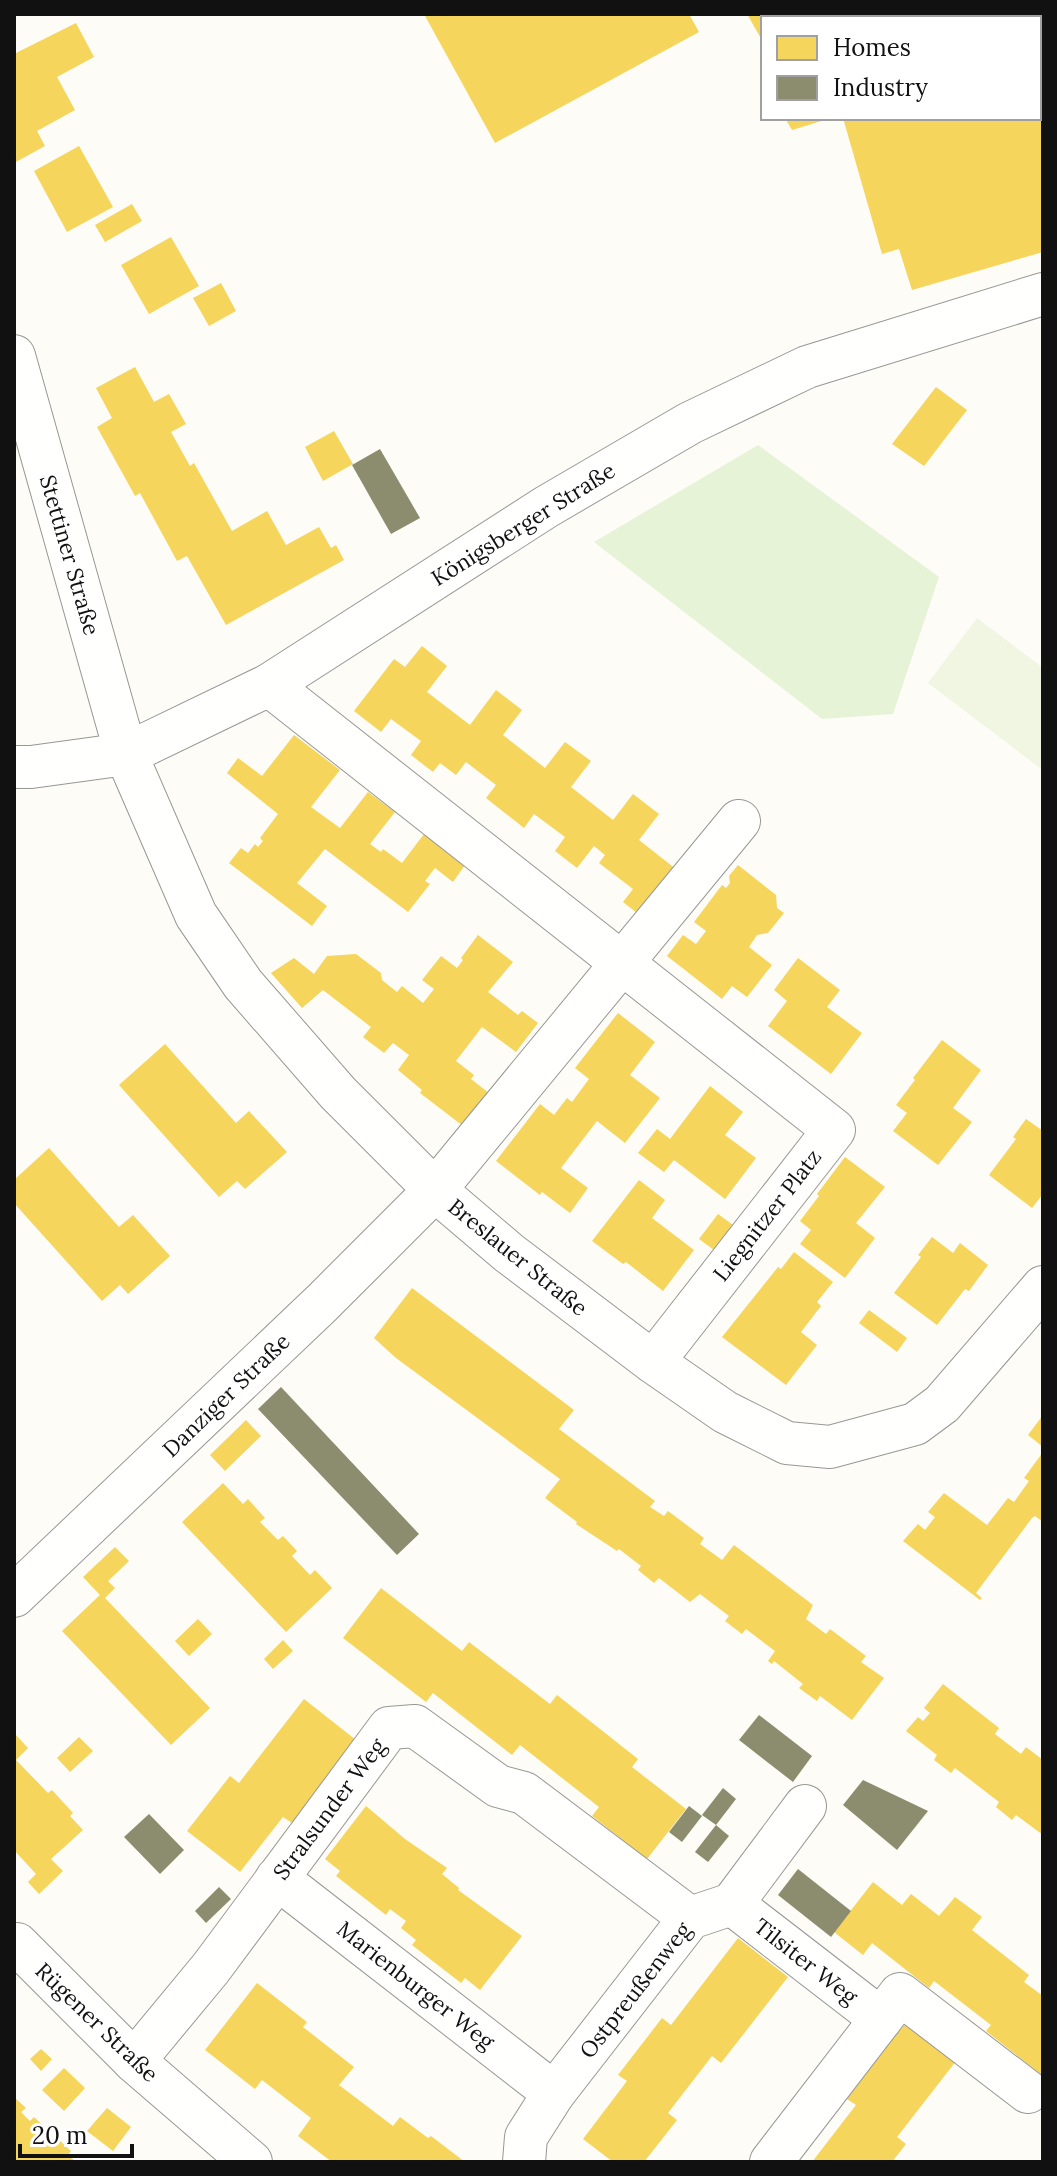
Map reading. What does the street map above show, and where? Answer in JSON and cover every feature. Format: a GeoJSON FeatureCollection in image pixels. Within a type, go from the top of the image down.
{"type":"FeatureCollection","features":[{"type":"Feature","properties":{"kind":"street","name":"Königsberger Straße"},"geometry":{"type":"LineString","coordinates":[[14,767],[126,754],[269,685],[546,507],[690,423],[807,367],[1043,294]]}},
{"type":"Feature","properties":{"kind":"street","name":"Stettiner Straße"},"geometry":{"type":"LineString","coordinates":[[14,356],[126,754]]}},
{"type":"Feature","properties":{"kind":"street","name":"Liegnitzer Platz"},"geometry":{"type":"LineString","coordinates":[[269,685],[834,1130],[653,1362]]}},
{"type":"Feature","properties":{"kind":"street","name":"Breslauer Straße"},"geometry":{"type":"LineString","coordinates":[[126,754],[196,915],[243,984],[338,1093],[435,1190],[509,1253],[653,1362],[725,1412],[787,1443],[830,1447],[915,1424],[942,1404],[1043,1287]]}},
{"type":"Feature","properties":{"kind":"street"},"geometry":{"type":"LineString","coordinates":[[435,1190],[739,821]]}},
{"type":"Feature","properties":{"kind":"street","name":"Danziger Straße"},"geometry":{"type":"LineString","coordinates":[[14,1596],[322,1303],[435,1190]]}},
{"type":"Feature","properties":{"kind":"street","name":"Stralsunder Weg"},"geometry":{"type":"LineString","coordinates":[[134,2061],[211,1968],[389,1728],[415,1726],[498,1786],[524,1793],[690,1918]]}},
{"type":"Feature","properties":{"kind":"street"},"geometry":{"type":"LineString","coordinates":[[732,1904],[805,1806]]}},
{"type":"Feature","properties":{"kind":"street","name":"Marienburger Weg"},"geometry":{"type":"LineString","coordinates":[[277,1878],[554,2093]]}},
{"type":"Feature","properties":{"kind":"street","name":"Ostpreußenweg"},"geometry":{"type":"LineString","coordinates":[[524,2162],[526,2137],[554,2093],[690,1918],[732,1904]]}},
{"type":"Feature","properties":{"kind":"street","name":"Tilsiter Weg"},"geometry":{"type":"LineString","coordinates":[[732,1904],[881,2019]]}},
{"type":"Feature","properties":{"kind":"street","name":"Rügener Straße"},"geometry":{"type":"LineString","coordinates":[[17,1944],[134,2061],[251,2162]]}},
{"type":"Feature","properties":{"kind":"street","name":"Tilsiter Weg"},"geometry":{"type":"LineString","coordinates":[[771,2162],[900,1994],[1028,2092]]}},
{"type":"Feature","properties":{"kind":"green space"},"geometry":{"type":"Polygon","coordinates":[[[758,445],[939,577],[893,714],[822,719],[594,542],[758,445]]]}},
{"type":"Feature","properties":{"kind":"green space"},"geometry":{"type":"Polygon","coordinates":[[[977,618],[1043,668],[1043,764],[1040,768],[928,683],[977,618]]]}},
{"type":"Feature","properties":{"kind":"building: Homes"},"geometry":{"type":"Polygon","coordinates":[[[424,14],[689,14],[699,32],[495,143],[424,14]]]}},
{"type":"Feature","properties":{"kind":"building: Homes"},"geometry":{"type":"Polygon","coordinates":[[[747,14],[964,16],[761,16],[761,38],[747,14]]]}},
{"type":"Feature","properties":{"kind":"building: Homes"},"geometry":{"type":"Polygon","coordinates":[[[1041,20],[1043,252],[912,290],[899,249],[882,254],[844,120],[1041,120],[1041,20]]]}},
{"type":"Feature","properties":{"kind":"building: Homes"},"geometry":{"type":"Polygon","coordinates":[[[76,23],[94,57],[57,77],[75,110],[37,131],[45,146],[14,163],[14,54],[76,23]]]}},
{"type":"Feature","properties":{"kind":"building: Homes"},"geometry":{"type":"Polygon","coordinates":[[[786,120],[825,120],[792,130],[786,120]]]}},
{"type":"Feature","properties":{"kind":"building: Homes"},"geometry":{"type":"Polygon","coordinates":[[[79,146],[113,207],[67,232],[34,171],[79,146]]]}},
{"type":"Feature","properties":{"kind":"building: Homes"},"geometry":{"type":"Polygon","coordinates":[[[132,204],[142,221],[105,242],[95,225],[132,204]]]}},
{"type":"Feature","properties":{"kind":"building: Homes"},"geometry":{"type":"Polygon","coordinates":[[[171,237],[199,286],[149,314],[121,265],[171,237]]]}},
{"type":"Feature","properties":{"kind":"building: Homes"},"geometry":{"type":"Polygon","coordinates":[[[221,283],[236,311],[209,326],[193,298],[221,283]]]}},
{"type":"Feature","properties":{"kind":"building: Homes"},"geometry":{"type":"Polygon","coordinates":[[[135,367],[154,402],[169,394],[186,424],[171,432],[190,466],[194,463],[232,531],[267,511],[286,545],[319,527],[331,548],[336,545],[344,560],[226,625],[187,556],[177,561],[140,493],[135,496],[97,427],[112,418],[96,388],[135,367]]]}},
{"type":"Feature","properties":{"kind":"building: Homes"},"geometry":{"type":"Polygon","coordinates":[[[936,387],[967,410],[924,466],[892,444],[936,387]]]}},
{"type":"Feature","properties":{"kind":"building: Homes"},"geometry":{"type":"Polygon","coordinates":[[[334,431],[353,464],[323,481],[305,447],[334,431]]]}},
{"type":"Feature","properties":{"kind":"building: Homes"},"geometry":{"type":"Polygon","coordinates":[[[422,646],[447,666],[427,692],[470,725],[496,690],[522,710],[503,735],[545,768],[565,742],[591,761],[571,787],[613,820],[633,794],[659,814],[639,840],[681,873],[646,920],[623,902],[633,889],[599,863],[605,855],[594,846],[577,868],[555,851],[565,837],[534,814],[524,828],[486,798],[496,785],[466,762],[456,775],[440,763],[433,772],[411,755],[421,741],[391,719],[381,732],[354,711],[394,659],[405,667],[422,646]]]}},
{"type":"Feature","properties":{"kind":"building: Homes"},"geometry":{"type":"Polygon","coordinates":[[[294,735],[340,770],[311,807],[340,828],[368,792],[395,812],[370,844],[402,863],[424,834],[465,865],[453,882],[435,868],[425,881],[430,884],[408,912],[325,849],[297,883],[327,906],[312,926],[229,863],[241,848],[248,853],[255,844],[258,847],[263,841],[260,838],[278,814],[227,773],[238,758],[262,776],[294,735]]]}},
{"type":"Feature","properties":{"kind":"building: Homes"},"geometry":{"type":"Polygon","coordinates":[[[738,865],[776,895],[777,908],[784,913],[768,933],[757,935],[749,947],[772,965],[747,997],[732,986],[722,999],[667,956],[683,935],[696,944],[706,931],[694,922],[722,885],[726,888],[730,883],[729,876],[738,865]]]}},
{"type":"Feature","properties":{"kind":"building: Homes"},"geometry":{"type":"Polygon","coordinates":[[[478,935],[513,962],[488,992],[518,1015],[522,1011],[538,1023],[516,1052],[482,1027],[456,1061],[474,1075],[471,1079],[489,1093],[463,1126],[420,1093],[422,1090],[398,1070],[409,1055],[393,1043],[384,1053],[363,1037],[371,1027],[323,990],[302,1008],[271,973],[294,958],[314,974],[327,956],[356,954],[381,973],[382,980],[397,992],[402,986],[423,1003],[434,989],[422,980],[441,956],[457,968],[478,935]]]}},
{"type":"Feature","properties":{"kind":"building: Homes"},"geometry":{"type":"Polygon","coordinates":[[[798,958],[840,990],[827,1007],[862,1033],[831,1074],[768,1026],[787,1001],[774,990],[798,958]]]}},
{"type":"Feature","properties":{"kind":"building: Homes"},"geometry":{"type":"Polygon","coordinates":[[[618,1013],[655,1042],[630,1075],[660,1098],[625,1143],[597,1121],[561,1168],[588,1188],[570,1213],[542,1192],[540,1195],[496,1161],[540,1104],[554,1115],[567,1098],[572,1102],[589,1079],[575,1068],[618,1013]]]}},
{"type":"Feature","properties":{"kind":"building: Homes"},"geometry":{"type":"Polygon","coordinates":[[[942,1040],[981,1070],[953,1108],[972,1122],[938,1165],[893,1131],[907,1113],[896,1105],[942,1040]]]}},
{"type":"Feature","properties":{"kind":"building: Homes"},"geometry":{"type":"Polygon","coordinates":[[[165,1044],[236,1123],[249,1111],[287,1152],[245,1189],[237,1181],[219,1197],[119,1085],[165,1044]]]}},
{"type":"Feature","properties":{"kind":"building: Homes"},"geometry":{"type":"Polygon","coordinates":[[[710,1086],[743,1112],[725,1135],[756,1158],[725,1199],[674,1160],[664,1172],[638,1153],[657,1129],[670,1139],[710,1086]]]}},
{"type":"Feature","properties":{"kind":"building: Homes"},"geometry":{"type":"Polygon","coordinates":[[[1026,1119],[1043,1131],[1043,1194],[1032,1208],[989,1175],[1016,1139],[1013,1137],[1026,1119]]]}},
{"type":"Feature","properties":{"kind":"building: Homes"},"geometry":{"type":"Polygon","coordinates":[[[49,1148],[119,1227],[133,1215],[170,1256],[128,1294],[120,1285],[102,1301],[14,1203],[14,1180],[49,1148]]]}},
{"type":"Feature","properties":{"kind":"building: Homes"},"geometry":{"type":"Polygon","coordinates":[[[845,1157],[885,1187],[856,1223],[875,1238],[845,1278],[800,1244],[811,1230],[800,1221],[845,1157]]]}},
{"type":"Feature","properties":{"kind":"building: Homes"},"geometry":{"type":"Polygon","coordinates":[[[639,1180],[665,1200],[652,1218],[694,1250],[663,1291],[626,1262],[623,1264],[592,1241],[639,1180]]]}},
{"type":"Feature","properties":{"kind":"building: Homes"},"geometry":{"type":"Polygon","coordinates":[[[718,1214],[733,1225],[714,1250],[699,1239],[718,1214]]]}},
{"type":"Feature","properties":{"kind":"building: Homes"},"geometry":{"type":"Polygon","coordinates":[[[932,1237],[953,1253],[960,1243],[988,1265],[937,1325],[894,1293],[932,1237]]]}},
{"type":"Feature","properties":{"kind":"building: Homes"},"geometry":{"type":"Polygon","coordinates":[[[794,1252],[833,1282],[817,1302],[821,1306],[801,1332],[817,1345],[786,1385],[722,1337],[778,1267],[781,1269],[794,1252]]]}},
{"type":"Feature","properties":{"kind":"building: Homes"},"geometry":{"type":"Polygon","coordinates":[[[412,1288],[574,1410],[559,1429],[655,1501],[650,1507],[664,1516],[668,1511],[704,1538],[700,1544],[722,1560],[734,1545],[813,1605],[806,1619],[826,1634],[830,1629],[866,1656],[861,1662],[884,1678],[852,1720],[820,1696],[817,1701],[799,1688],[803,1684],[774,1661],[772,1664],[768,1661],[775,1651],[746,1629],[742,1634],[725,1621],[729,1616],[700,1594],[690,1602],[659,1578],[654,1583],[638,1570],[641,1566],[619,1549],[617,1551],[576,1524],[545,1498],[560,1479],[396,1358],[374,1338],[412,1288]]]}},
{"type":"Feature","properties":{"kind":"building: Homes"},"geometry":{"type":"Polygon","coordinates":[[[869,1310],[907,1338],[897,1352],[859,1323],[869,1310]]]}},
{"type":"Feature","properties":{"kind":"building: Homes"},"geometry":{"type":"Polygon","coordinates":[[[1043,1415],[1043,1447],[1028,1435],[1043,1415]]]}},
{"type":"Feature","properties":{"kind":"building: Homes"},"geometry":{"type":"Polygon","coordinates":[[[246,1420],[261,1436],[225,1471],[210,1455],[246,1420]]]}},
{"type":"Feature","properties":{"kind":"building: Homes"},"geometry":{"type":"Polygon","coordinates":[[[1043,1452],[1043,1522],[1035,1516],[1032,1518],[976,1593],[982,1598],[980,1600],[903,1541],[918,1524],[925,1530],[935,1517],[928,1512],[944,1493],[987,1525],[1008,1498],[1014,1502],[1029,1481],[1024,1478],[1043,1452]]]}},
{"type":"Feature","properties":{"kind":"building: Homes"},"geometry":{"type":"Polygon","coordinates":[[[223,1483],[243,1504],[248,1499],[265,1518],[260,1522],[278,1540],[283,1536],[297,1551],[292,1556],[310,1575],[315,1570],[332,1588],[286,1632],[182,1522],[223,1483]]]}},
{"type":"Feature","properties":{"kind":"building: Homes"},"geometry":{"type":"Polygon","coordinates":[[[115,1547],[129,1561],[108,1581],[115,1588],[105,1598],[210,1708],[171,1745],[62,1631],[100,1595],[83,1577],[115,1547]]]}},
{"type":"Feature","properties":{"kind":"building: Homes"},"geometry":{"type":"Polygon","coordinates":[[[381,1588],[462,1651],[469,1642],[550,1704],[557,1695],[638,1759],[632,1767],[686,1809],[647,1859],[592,1816],[599,1807],[520,1745],[512,1755],[433,1693],[426,1702],[343,1638],[381,1588]]]}},
{"type":"Feature","properties":{"kind":"building: Homes"},"geometry":{"type":"Polygon","coordinates":[[[198,1619],[212,1634],[189,1656],[175,1641],[198,1619]]]}},
{"type":"Feature","properties":{"kind":"building: Homes"},"geometry":{"type":"Polygon","coordinates":[[[283,1640],[293,1651],[273,1669],[264,1659],[283,1640]]]}},
{"type":"Feature","properties":{"kind":"building: Homes"},"geometry":{"type":"Polygon","coordinates":[[[943,1684],[999,1728],[995,1734],[1021,1754],[1026,1747],[1043,1760],[1043,1835],[1016,1815],[1012,1820],[996,1807],[999,1802],[955,1768],[951,1773],[934,1760],[937,1755],[906,1731],[918,1717],[923,1721],[930,1713],[924,1708],[943,1684]]]}},
{"type":"Feature","properties":{"kind":"building: Homes"},"geometry":{"type":"Polygon","coordinates":[[[304,1699],[356,1740],[292,1823],[283,1817],[240,1872],[187,1831],[230,1776],[239,1783],[304,1699]]]}},
{"type":"Feature","properties":{"kind":"building: Homes"},"geometry":{"type":"Polygon","coordinates":[[[14,1733],[28,1748],[16,1760],[48,1793],[52,1790],[73,1813],[70,1816],[83,1830],[51,1859],[63,1871],[39,1894],[28,1882],[36,1874],[14,1850],[14,1733]]]}},
{"type":"Feature","properties":{"kind":"building: Homes"},"geometry":{"type":"Polygon","coordinates":[[[79,1737],[93,1751],[70,1772],[57,1758],[79,1737]]]}},
{"type":"Feature","properties":{"kind":"building: Homes"},"geometry":{"type":"Polygon","coordinates":[[[366,1806],[405,1839],[447,1868],[442,1874],[458,1890],[522,1936],[480,1990],[465,1978],[461,1983],[412,1945],[416,1940],[401,1928],[406,1921],[390,1909],[386,1915],[336,1876],[340,1871],[325,1859],[366,1806]]]}},
{"type":"Feature","properties":{"kind":"building: Homes"},"geometry":{"type":"Polygon","coordinates":[[[873,1882],[902,1905],[911,1894],[939,1916],[955,1897],[982,1917],[972,1930],[1029,1975],[1024,1982],[1043,1996],[1043,2076],[986,2031],[991,2025],[934,1981],[929,1988],[872,1943],[863,1955],[834,1932],[873,1882]]]}},
{"type":"Feature","properties":{"kind":"building: Homes"},"geometry":{"type":"Polygon","coordinates":[[[738,1938],[788,1977],[721,2063],[712,2056],[668,2113],[677,2120],[644,2162],[613,2162],[583,2139],[627,2081],[618,2075],[662,2018],[671,2025],[738,1938]]]}},
{"type":"Feature","properties":{"kind":"building: Homes"},"geometry":{"type":"Polygon","coordinates":[[[257,1983],[307,2022],[303,2027],[354,2067],[339,2085],[393,2126],[400,2117],[465,2162],[332,2162],[298,2136],[311,2118],[262,2080],[255,2089],[205,2050],[257,1983]]]}},
{"type":"Feature","properties":{"kind":"building: Homes"},"geometry":{"type":"Polygon","coordinates":[[[910,2017],[960,2056],[897,2137],[906,2144],[892,2162],[812,2162],[856,2105],[847,2099],[910,2017]]]}},
{"type":"Feature","properties":{"kind":"building: Homes"},"geometry":{"type":"Polygon","coordinates":[[[41,2049],[52,2059],[41,2071],[30,2059],[41,2049]]]}},
{"type":"Feature","properties":{"kind":"building: Homes"},"geometry":{"type":"Polygon","coordinates":[[[64,2068],[85,2088],[64,2111],[42,2090],[64,2068]]]}},
{"type":"Feature","properties":{"kind":"building: Homes"},"geometry":{"type":"Polygon","coordinates":[[[14,2097],[26,2108],[21,2112],[30,2121],[34,2117],[48,2130],[44,2134],[54,2143],[58,2139],[71,2151],[68,2155],[76,2162],[14,2162],[14,2097]]]}},
{"type":"Feature","properties":{"kind":"building: Homes"},"geometry":{"type":"Polygon","coordinates":[[[107,2108],[131,2127],[113,2151],[87,2131],[107,2108]]]}},
{"type":"Feature","properties":{"kind":"building: Industry"},"geometry":{"type":"Polygon","coordinates":[[[380,449],[420,518],[391,534],[352,465],[380,449]]]}},
{"type":"Feature","properties":{"kind":"building: Industry"},"geometry":{"type":"Polygon","coordinates":[[[281,1387],[419,1534],[397,1555],[258,1409],[281,1387]]]}},
{"type":"Feature","properties":{"kind":"building: Industry"},"geometry":{"type":"Polygon","coordinates":[[[759,1715],[812,1756],[793,1782],[739,1740],[759,1715]]]}},
{"type":"Feature","properties":{"kind":"building: Industry"},"geometry":{"type":"Polygon","coordinates":[[[863,1780],[928,1811],[897,1850],[843,1805],[863,1780]]]}},
{"type":"Feature","properties":{"kind":"building: Industry"},"geometry":{"type":"Polygon","coordinates":[[[723,1788],[736,1799],[716,1825],[702,1815],[723,1788]]]}},
{"type":"Feature","properties":{"kind":"building: Industry"},"geometry":{"type":"Polygon","coordinates":[[[689,1806],[702,1816],[682,1842],[669,1832],[689,1806]]]}},
{"type":"Feature","properties":{"kind":"building: Industry"},"geometry":{"type":"Polygon","coordinates":[[[149,1814],[184,1850],[160,1874],[124,1837],[149,1814]]]}},
{"type":"Feature","properties":{"kind":"building: Industry"},"geometry":{"type":"Polygon","coordinates":[[[716,1825],[729,1836],[708,1862],[695,1852],[716,1825]]]}},
{"type":"Feature","properties":{"kind":"building: Industry"},"geometry":{"type":"Polygon","coordinates":[[[798,1869],[851,1911],[831,1937],[778,1895],[798,1869]]]}},
{"type":"Feature","properties":{"kind":"building: Industry"},"geometry":{"type":"Polygon","coordinates":[[[219,1887],[231,1899],[206,1923],[195,1911],[219,1887]]]}}]}
